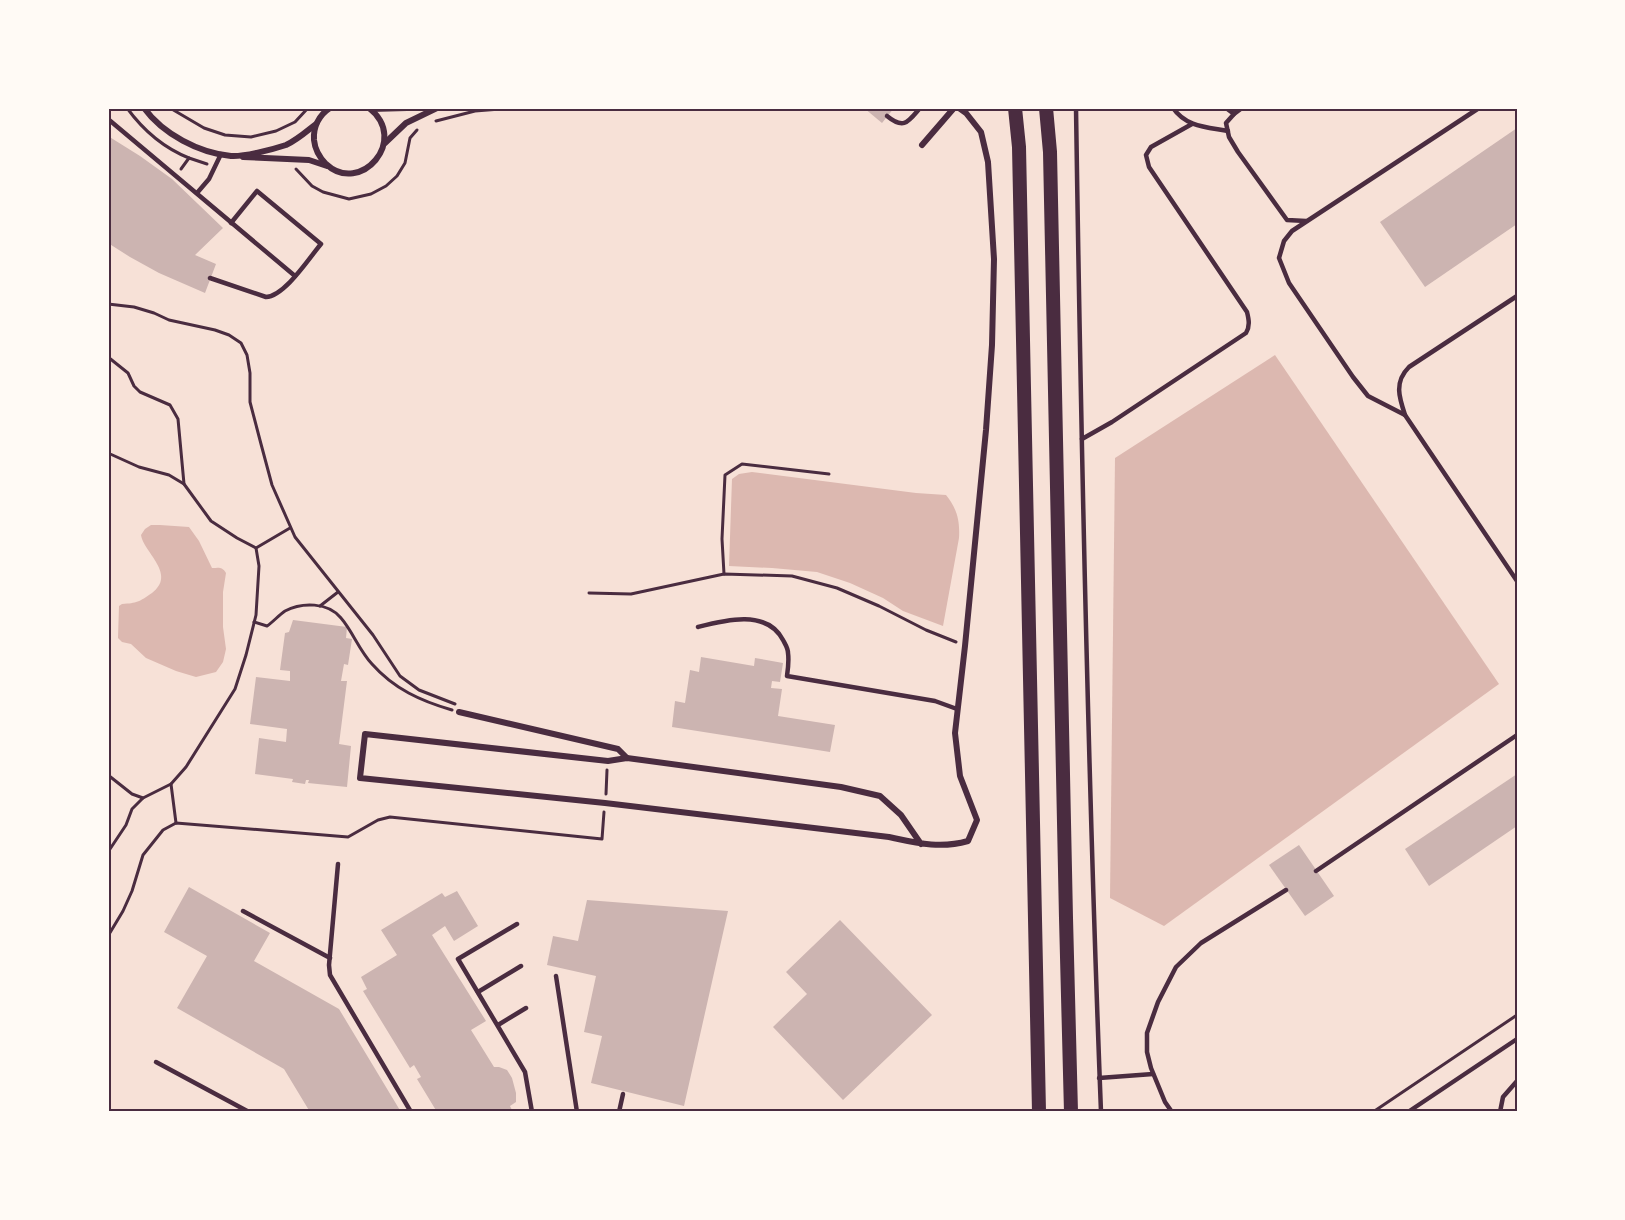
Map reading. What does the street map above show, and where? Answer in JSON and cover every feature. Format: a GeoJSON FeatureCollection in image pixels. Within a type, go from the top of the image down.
{"type":"FeatureCollection","features":[{"type":"Feature","properties":{"kind":"main road"},"geometry":{"type":"LineString","coordinates":[[1015,108],[1019,147],[1039,1112]]}},
{"type":"Feature","properties":{"kind":"main road"},"geometry":{"type":"LineString","coordinates":[[1046,108],[1050,152],[1071,1112]]}},
{"type":"Feature","properties":{"kind":"street"},"geometry":{"type":"LineString","coordinates":[[144,108],[169,132],[197,147],[233,156],[309,160],[340,172],[352,173],[363,171],[373,164],[384,144],[385,134],[382,125],[378,116],[370,109]]}},
{"type":"Feature","properties":{"kind":"street"},"geometry":{"type":"LineString","coordinates":[[370,109],[407,108]]}},
{"type":"Feature","properties":{"kind":"street"},"geometry":{"type":"LineString","coordinates":[[384,144],[406,123],[436,108]]}},
{"type":"Feature","properties":{"kind":"street"},"geometry":{"type":"LineString","coordinates":[[922,145],[954,108]]}},
{"type":"Feature","properties":{"kind":"street"},"geometry":{"type":"LineString","coordinates":[[921,844],[901,815],[880,796],[841,787],[627,758],[608,761],[365,734],[360,778],[605,803],[889,837],[921,844],[951,845],[968,841],[977,820],[960,776],[955,733],[991,364],[993,259],[988,162],[981,132],[959,108]]}},
{"type":"Feature","properties":{"kind":"street"},"geometry":{"type":"LineString","coordinates":[[233,156],[287,144],[316,124],[327,109]]}},
{"type":"Feature","properties":{"kind":"street"},"geometry":{"type":"LineString","coordinates":[[316,124],[315,148],[320,159],[329,167]]}},
{"type":"Feature","properties":{"kind":"street"},"geometry":{"type":"LineString","coordinates":[[459,709],[618,749],[627,758]]}},
{"type":"Feature","properties":{"kind":"lane"},"geometry":{"type":"LineString","coordinates":[[887,116],[895,123],[906,123],[920,108]]}},
{"type":"Feature","properties":{"kind":"lane"},"geometry":{"type":"LineString","coordinates":[[1076,108],[1094,948],[1101,1112]]}},
{"type":"Feature","properties":{"kind":"lane"},"geometry":{"type":"LineString","coordinates":[[1173,108],[1192,124],[1228,131]]}},
{"type":"Feature","properties":{"kind":"lane"},"geometry":{"type":"LineString","coordinates":[[1228,108],[1234,114]]}},
{"type":"Feature","properties":{"kind":"lane"},"geometry":{"type":"LineString","coordinates":[[1242,108],[1226,123],[1229,137],[1287,220],[1307,221]]}},
{"type":"Feature","properties":{"kind":"lane"},"geometry":{"type":"LineString","coordinates":[[1406,415],[1368,396],[1289,283],[1279,258],[1284,241],[1292,231],[1479,108]]}},
{"type":"Feature","properties":{"kind":"lane"},"geometry":{"type":"LineString","coordinates":[[108,120],[295,276]]}},
{"type":"Feature","properties":{"kind":"lane"},"geometry":{"type":"LineString","coordinates":[[1082,439],[1112,422],[1248,330],[1247,312],[1149,167],[1146,155],[1151,147],[1192,124]]}},
{"type":"Feature","properties":{"kind":"lane"},"geometry":{"type":"LineString","coordinates":[[197,193],[209,179],[221,154]]}},
{"type":"Feature","properties":{"kind":"lane"},"geometry":{"type":"LineString","coordinates":[[210,278],[270,297],[287,286],[321,244],[257,191],[231,223]]}},
{"type":"Feature","properties":{"kind":"lane"},"geometry":{"type":"LineString","coordinates":[[1517,296],[1409,367],[1403,373],[1398,393],[1406,415],[1517,580]]}},
{"type":"Feature","properties":{"kind":"lane"},"geometry":{"type":"LineString","coordinates":[[698,627],[723,620],[749,619],[769,625],[779,633],[789,651],[787,676],[935,701],[957,709]]}},
{"type":"Feature","properties":{"kind":"lane"},"geometry":{"type":"LineString","coordinates":[[1316,871],[1517,735]]}},
{"type":"Feature","properties":{"kind":"lane"},"geometry":{"type":"LineString","coordinates":[[338,864],[330,975],[411,1112]]}},
{"type":"Feature","properties":{"kind":"lane"},"geometry":{"type":"LineString","coordinates":[[1172,1112],[1153,1074],[1147,1052],[1147,1033],[1158,1002],[1176,967],[1201,943],[1286,890]]}},
{"type":"Feature","properties":{"kind":"lane"},"geometry":{"type":"LineString","coordinates":[[243,911],[330,958]]}},
{"type":"Feature","properties":{"kind":"lane"},"geometry":{"type":"LineString","coordinates":[[517,924],[458,958],[525,1072],[532,1112]]}},
{"type":"Feature","properties":{"kind":"lane"},"geometry":{"type":"LineString","coordinates":[[478,992],[521,966]]}},
{"type":"Feature","properties":{"kind":"lane"},"geometry":{"type":"LineString","coordinates":[[556,976],[577,1112]]}},
{"type":"Feature","properties":{"kind":"lane"},"geometry":{"type":"LineString","coordinates":[[498,1025],[526,1008]]}},
{"type":"Feature","properties":{"kind":"lane"},"geometry":{"type":"LineString","coordinates":[[1408,1112],[1517,1039]]}},
{"type":"Feature","properties":{"kind":"lane"},"geometry":{"type":"LineString","coordinates":[[156,1062],[249,1112]]}},
{"type":"Feature","properties":{"kind":"lane"},"geometry":{"type":"LineString","coordinates":[[1099,1078],[1153,1074]]}},
{"type":"Feature","properties":{"kind":"lane"},"geometry":{"type":"LineString","coordinates":[[1500,1112],[1503,1097],[1517,1081]]}},
{"type":"Feature","properties":{"kind":"lane"},"geometry":{"type":"LineString","coordinates":[[619,1112],[623,1094]]}},
{"type":"Feature","properties":{"kind":"path"},"geometry":{"type":"LineString","coordinates":[[170,108],[204,128],[225,135],[251,137],[276,131],[295,122],[308,108]]}},
{"type":"Feature","properties":{"kind":"path"},"geometry":{"type":"LineString","coordinates":[[434,122],[475,111],[514,108]]}},
{"type":"Feature","properties":{"kind":"path"},"geometry":{"type":"LineString","coordinates":[[294,168],[312,186],[323,192],[349,199],[371,194],[386,186],[397,176],[405,163],[410,138],[419,129]]}},
{"type":"Feature","properties":{"kind":"path"},"geometry":{"type":"LineString","coordinates":[[176,175],[189,158],[215,166]]}},
{"type":"Feature","properties":{"kind":"path"},"geometry":{"type":"LineString","coordinates":[[108,304],[134,307],[170,320],[229,334],[241,343],[247,355],[250,373],[250,402],[272,485],[295,537],[373,635],[400,676],[419,690],[459,709]]}},
{"type":"Feature","properties":{"kind":"path"},"geometry":{"type":"LineString","coordinates":[[108,357],[128,374],[140,392],[170,405],[178,419],[184,484]]}},
{"type":"Feature","properties":{"kind":"path"},"geometry":{"type":"LineString","coordinates":[[108,453],[140,467],[170,476],[184,484],[211,521],[256,548]]}},
{"type":"Feature","properties":{"kind":"path"},"geometry":{"type":"LineString","coordinates":[[724,574],[722,539],[726,475],[742,464],[829,474]]}},
{"type":"Feature","properties":{"kind":"path"},"geometry":{"type":"LineString","coordinates":[[256,548],[290,528]]}},
{"type":"Feature","properties":{"kind":"path"},"geometry":{"type":"LineString","coordinates":[[108,852],[126,825],[132,809],[143,798],[171,784],[186,767],[235,689],[254,622],[259,566],[256,548]]}},
{"type":"Feature","properties":{"kind":"path"},"geometry":{"type":"LineString","coordinates":[[589,593],[631,594],[724,574],[792,576],[837,588],[965,646]]}},
{"type":"Feature","properties":{"kind":"path"},"geometry":{"type":"LineString","coordinates":[[320,606],[338,592]]}},
{"type":"Feature","properties":{"kind":"path"},"geometry":{"type":"LineString","coordinates":[[254,622],[267,626],[285,611],[303,606],[320,606],[331,609],[340,616],[371,664],[388,680],[426,702],[459,709]]}},
{"type":"Feature","properties":{"kind":"path"},"geometry":{"type":"LineString","coordinates":[[108,775],[132,794],[143,798]]}},
{"type":"Feature","properties":{"kind":"path"},"geometry":{"type":"LineString","coordinates":[[171,784],[176,823]]}},
{"type":"Feature","properties":{"kind":"path"},"geometry":{"type":"LineString","coordinates":[[108,936],[132,891],[143,855],[163,830],[176,823],[348,837],[378,820],[390,817],[602,839],[605,803]]}},
{"type":"Feature","properties":{"kind":"path"},"geometry":{"type":"LineString","coordinates":[[1373,1112],[1517,1015]]}},
{"type":"Feature","properties":{"kind":"shaded area"},"geometry":{"type":"Polygon","coordinates":[[[1275,355],[1499,684],[1164,926],[1110,898],[1115,458],[1275,355]]]}},
{"type":"Feature","properties":{"kind":"shaded area"},"geometry":{"type":"Polygon","coordinates":[[[752,472],[946,495],[955,510],[959,538],[943,626],[903,611],[883,598],[850,583],[817,572],[729,566],[732,479],[739,474],[752,472]]]}},
{"type":"Feature","properties":{"kind":"shaded area"},"geometry":{"type":"Polygon","coordinates":[[[151,525],[189,527],[199,541],[212,568],[221,568],[226,573],[223,592],[223,627],[226,649],[223,662],[216,672],[196,677],[176,671],[146,658],[131,644],[122,642],[118,638],[119,606],[138,602],[159,586],[160,571],[141,535],[151,525]]]}},
{"type":"Feature","properties":{"kind":"building"},"geometry":{"type":"Polygon","coordinates":[[[864,108],[894,108],[882,123],[864,108]]]}},
{"type":"Feature","properties":{"kind":"building"},"geometry":{"type":"Polygon","coordinates":[[[1517,128],[1517,224],[1425,287],[1380,222],[1517,128]]]}},
{"type":"Feature","properties":{"kind":"building"},"geometry":{"type":"Polygon","coordinates":[[[108,136],[172,179],[223,228],[195,255],[216,264],[205,293],[159,273],[108,243],[108,136]]]}},
{"type":"Feature","properties":{"kind":"building"},"geometry":{"type":"Polygon","coordinates":[[[293,620],[347,627],[346,638],[352,639],[348,665],[344,664],[341,681],[347,681],[339,744],[351,746],[347,787],[308,783],[309,780],[306,780],[305,784],[292,782],[293,779],[255,774],[259,738],[286,742],[287,729],[250,724],[256,677],[290,681],[290,671],[280,670],[285,633],[289,632],[293,620]]]}},
{"type":"Feature","properties":{"kind":"building"},"geometry":{"type":"Polygon","coordinates":[[[701,657],[754,666],[755,658],[783,663],[780,682],[772,681],[771,688],[782,689],[778,716],[835,725],[830,752],[672,727],[675,701],[685,703],[690,670],[699,672],[701,657]]]}},
{"type":"Feature","properties":{"kind":"building"},"geometry":{"type":"Polygon","coordinates":[[[1517,774],[1517,826],[1429,886],[1405,849],[1517,774]]]}},
{"type":"Feature","properties":{"kind":"building"},"geometry":{"type":"Polygon","coordinates":[[[1299,845],[1334,896],[1305,916],[1269,865],[1299,845]]]}},
{"type":"Feature","properties":{"kind":"building"},"geometry":{"type":"Polygon","coordinates":[[[189,887],[270,933],[254,961],[339,1009],[401,1112],[310,1112],[284,1069],[177,1008],[207,956],[164,932],[189,887]]]}},
{"type":"Feature","properties":{"kind":"building"},"geometry":{"type":"Polygon","coordinates":[[[457,891],[478,926],[454,941],[445,926],[432,935],[486,1021],[471,1030],[494,1067],[507,1070],[512,1078],[516,1093],[516,1102],[510,1106],[513,1112],[437,1112],[417,1079],[421,1077],[414,1065],[410,1068],[363,991],[367,989],[361,977],[397,955],[381,930],[442,893],[445,897],[457,891]]]}},
{"type":"Feature","properties":{"kind":"building"},"geometry":{"type":"Polygon","coordinates":[[[587,900],[728,911],[684,1106],[591,1083],[602,1036],[584,1032],[596,976],[547,965],[553,936],[578,941],[587,900]]]}},
{"type":"Feature","properties":{"kind":"building"},"geometry":{"type":"Polygon","coordinates":[[[840,920],[932,1015],[843,1100],[773,1027],[807,994],[786,972],[840,920]]]}}]}
